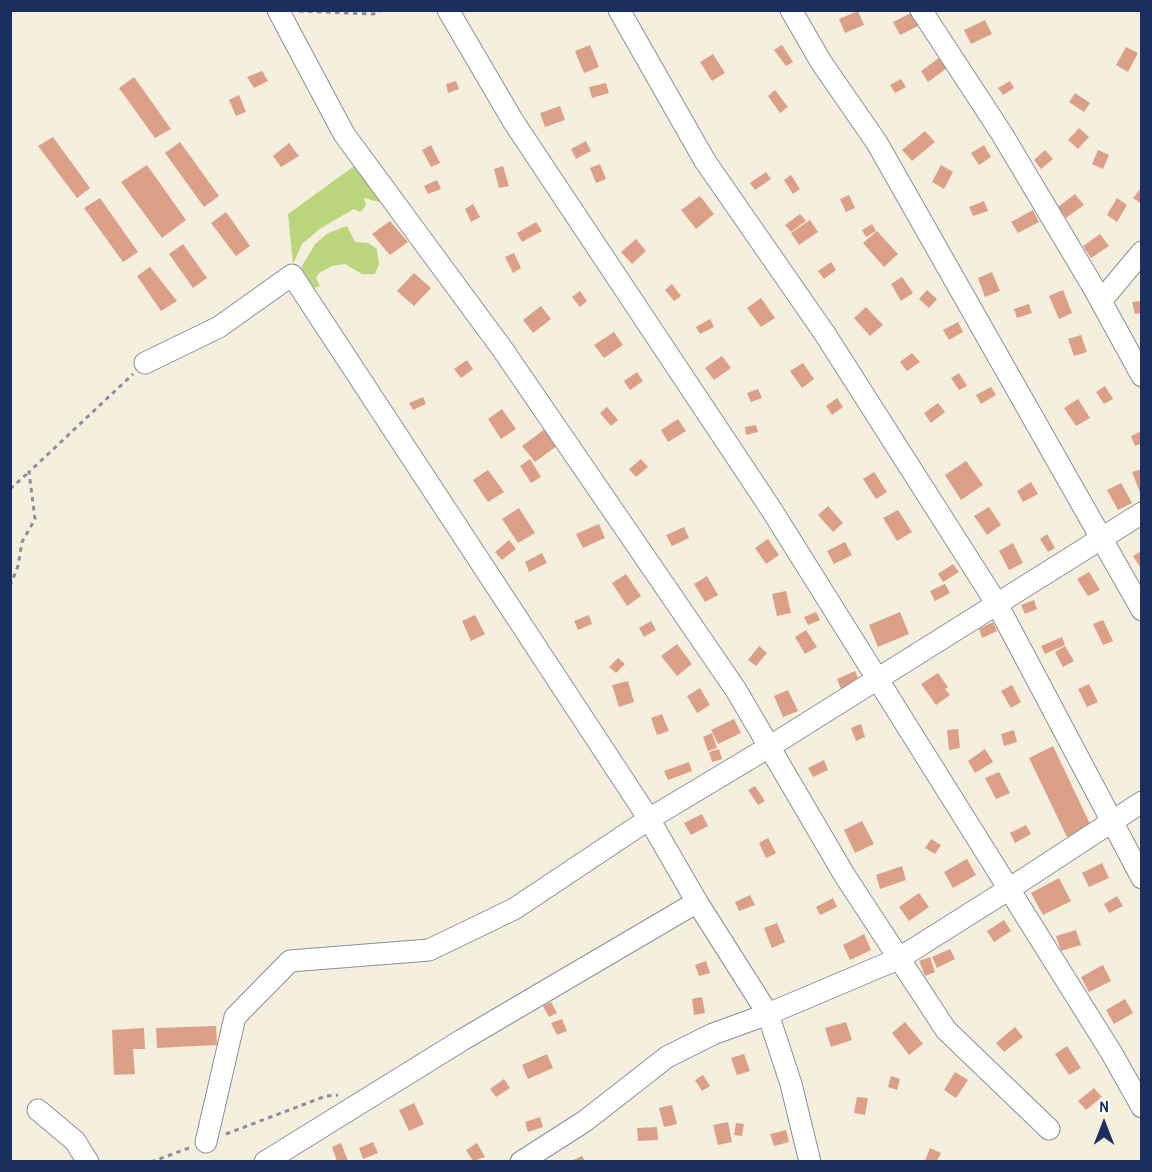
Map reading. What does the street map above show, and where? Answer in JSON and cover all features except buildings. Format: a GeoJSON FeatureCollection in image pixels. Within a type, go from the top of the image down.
{"type":"FeatureCollection","features":[{"type":"Feature","properties":{"kind":"street"},"geometry":{"type":"LineString","coordinates":[[278,10],[344,135],[503,350],[736,690],[845,876],[946,1030],[1049,1129]]}},
{"type":"Feature","properties":{"kind":"street"},"geometry":{"type":"LineString","coordinates":[[448,10],[513,121],[771,509],[1111,1052],[1142,1107]]}},
{"type":"Feature","properties":{"kind":"street"},"geometry":{"type":"LineString","coordinates":[[619,10],[705,161],[825,334],[997,604],[1142,878]]}},
{"type":"Feature","properties":{"kind":"street"},"geometry":{"type":"LineString","coordinates":[[790,10],[821,62],[877,143],[1142,610]]}},
{"type":"Feature","properties":{"kind":"street"},"geometry":{"type":"LineString","coordinates":[[921,10],[1002,134],[1101,301],[1142,376]]}},
{"type":"Feature","properties":{"kind":"street"},"geometry":{"type":"LineString","coordinates":[[1101,301],[1142,252]]}},
{"type":"Feature","properties":{"kind":"street"},"geometry":{"type":"LineString","coordinates":[[145,363],[219,327],[292,275],[649,819],[697,902],[768,1014],[792,1084],[810,1161]]}},
{"type":"Feature","properties":{"kind":"street"},"geometry":{"type":"LineString","coordinates":[[206,1142],[235,1017],[290,961],[429,950],[514,909],[649,819],[769,747],[1142,513]]}},
{"type":"Feature","properties":{"kind":"street"},"geometry":{"type":"LineString","coordinates":[[521,1161],[585,1120],[667,1057],[713,1034],[768,1014],[898,959],[1142,802]]}},
{"type":"Feature","properties":{"kind":"street"},"geometry":{"type":"LineString","coordinates":[[265,1161],[462,1040],[697,902]]}},
{"type":"Feature","properties":{"kind":"street"},"geometry":{"type":"LineString","coordinates":[[38,1110],[75,1141],[88,1161]]}},
{"type":"Feature","properties":{"kind":"path"},"geometry":{"type":"LineString","coordinates":[[299,10],[373,14],[383,10]]}},
{"type":"Feature","properties":{"kind":"path"},"geometry":{"type":"LineString","coordinates":[[10,489],[145,363]]}},
{"type":"Feature","properties":{"kind":"path"},"geometry":{"type":"LineString","coordinates":[[10,586],[18,566],[22,542],[35,519],[29,472]]}},
{"type":"Feature","properties":{"kind":"path"},"geometry":{"type":"LineString","coordinates":[[151,1161],[326,1096],[338,1095]]}},
{"type":"Feature","properties":{"kind":"green space"},"geometry":{"type":"Polygon","coordinates":[[[368,156],[392,181],[393,193],[386,204],[364,198],[366,206],[360,212],[354,209],[321,228],[302,244],[293,264],[288,214],[368,156]]]}},
{"type":"Feature","properties":{"kind":"green space"},"geometry":{"type":"Polygon","coordinates":[[[347,226],[355,242],[368,243],[377,249],[379,264],[375,274],[362,274],[345,264],[332,266],[319,273],[316,278],[320,286],[314,288],[301,275],[301,268],[315,244],[328,233],[347,226]]]}}]}
